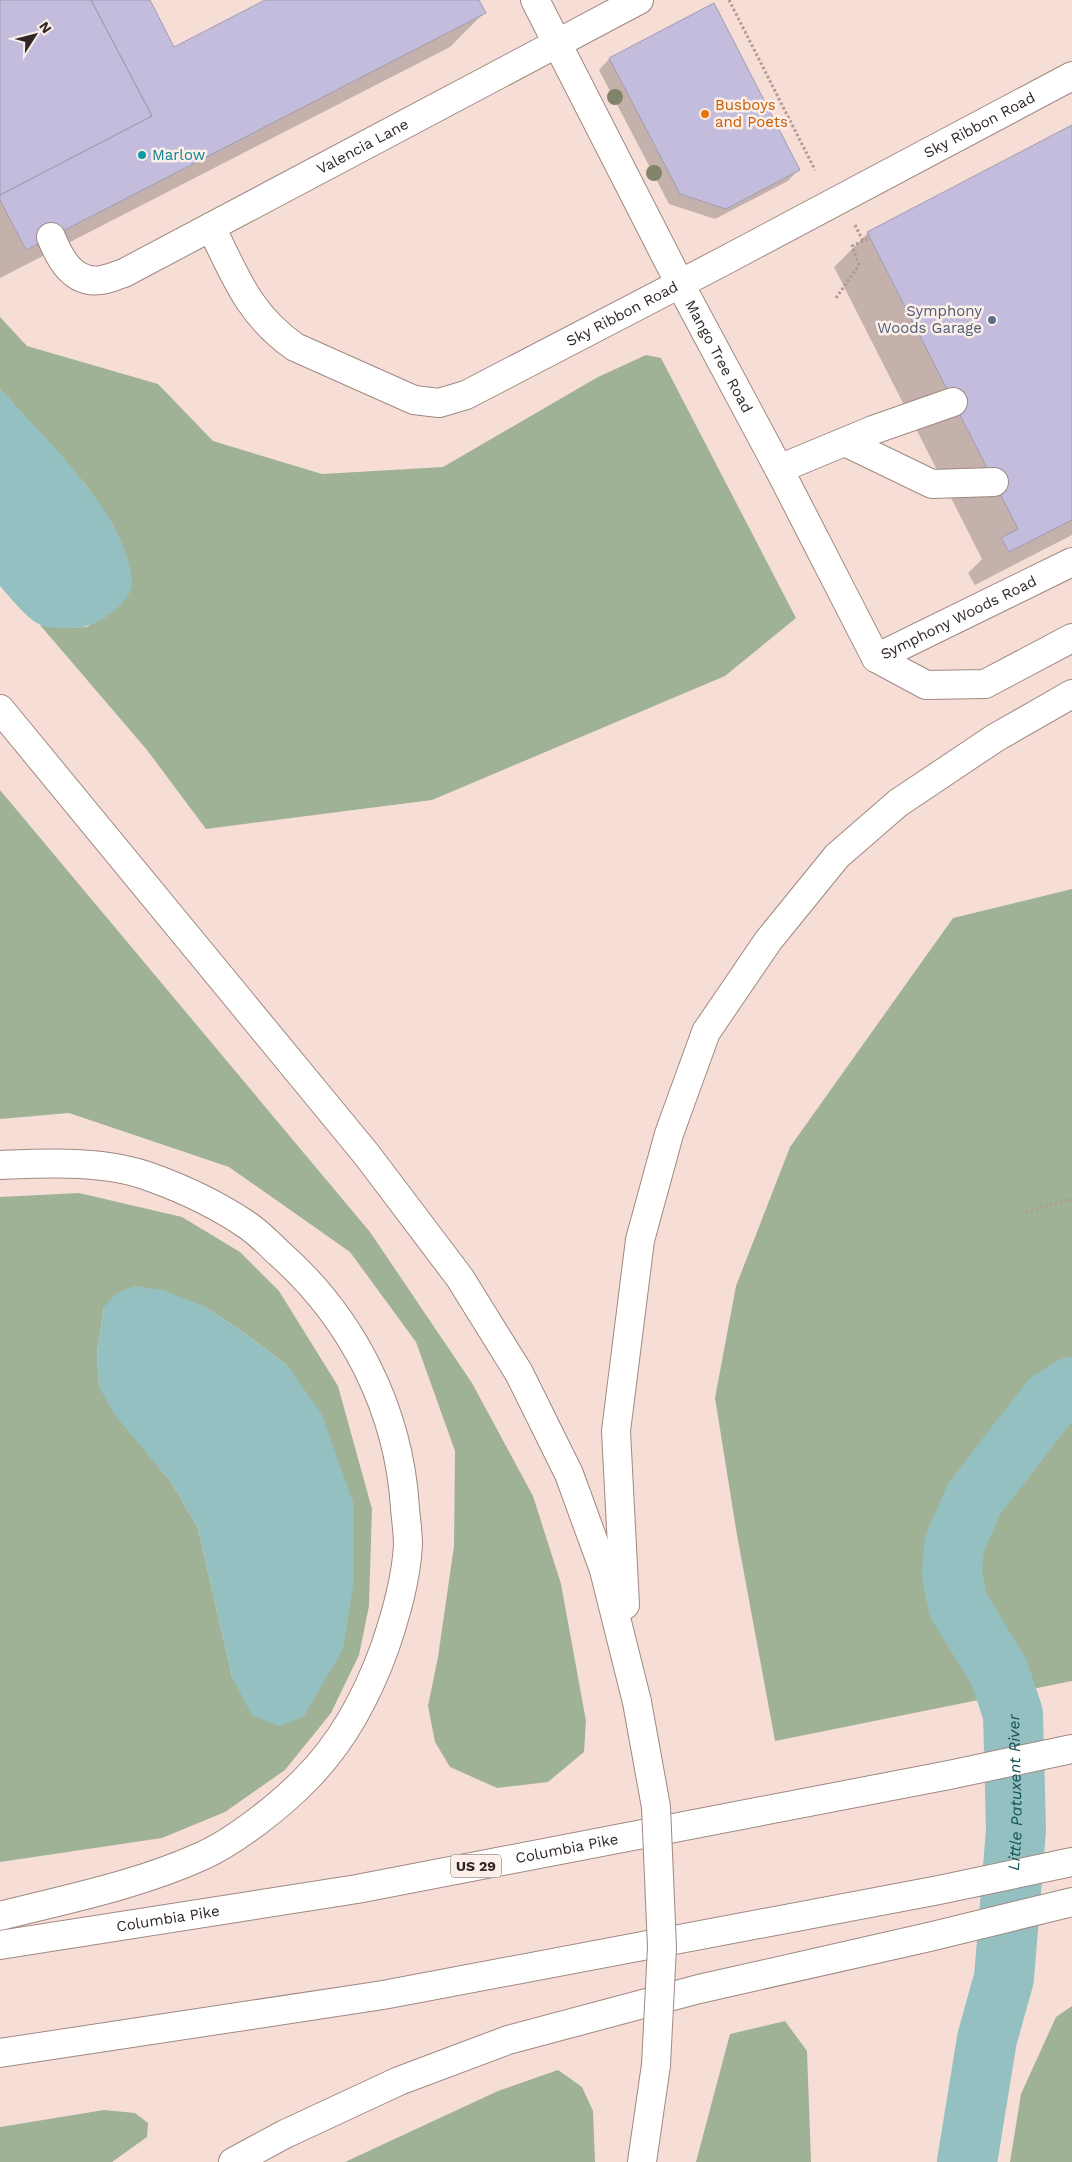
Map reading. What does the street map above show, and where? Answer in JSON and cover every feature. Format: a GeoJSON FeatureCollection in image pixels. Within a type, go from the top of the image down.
{"type":"FeatureCollection","features":[{"type":"Feature","properties":{"kind":"main road","name":"Mango Tree Road"},"geometry":{"type":"LineString","coordinates":[[535,0],[680,284],[779,469],[876,658]]}},
{"type":"Feature","properties":{"kind":"main road","name":"Valencia Lane"},"geometry":{"type":"LineString","coordinates":[[51,237],[67,267],[82,279],[101,280],[124,273],[640,0]]}},
{"type":"Feature","properties":{"kind":"main road","name":"Sky Ribbon Road"},"geometry":{"type":"LineString","coordinates":[[211,227],[252,307],[281,337],[295,347],[414,400],[440,403],[466,395],[1072,76]]}},
{"type":"Feature","properties":{"kind":"main road"},"geometry":{"type":"LineString","coordinates":[[779,469],[899,420],[953,402]]}},
{"type":"Feature","properties":{"kind":"main road"},"geometry":{"type":"LineString","coordinates":[[845,442],[932,484],[994,482]]}},
{"type":"Feature","properties":{"kind":"main road","name":"Symphony Woods Road"},"geometry":{"type":"LineString","coordinates":[[876,658],[1072,562]]}},
{"type":"Feature","properties":{"kind":"main road","name":"Symphony Woods Road"},"geometry":{"type":"LineString","coordinates":[[876,658],[926,686],[985,684],[1072,638]]}},
{"type":"Feature","properties":{"kind":"main road"},"geometry":{"type":"LineString","coordinates":[[628,1662],[616,1430],[636,1268],[640,1240],[669,1134],[706,1032],[768,941],[837,856],[898,802],[996,738],[1072,694]]}},
{"type":"Feature","properties":{"kind":"main road"},"geometry":{"type":"LineString","coordinates":[[0,709],[367,1155],[460,1278],[519,1373],[569,1474],[604,1570],[628,1662],[656,1807],[662,1947],[656,2065],[642,2162]]}},
{"type":"Feature","properties":{"kind":"main road"},"geometry":{"type":"LineString","coordinates":[[0,1165],[46,1163],[103,1166],[151,1176],[200,1198],[249,1226],[294,1266],[334,1310],[366,1362],[389,1418],[404,1478],[408,1544],[398,1611],[375,1675],[344,1731],[307,1778],[258,1821],[204,1856],[139,1880],[0,1916]]}},
{"type":"Feature","properties":{"kind":"main road","name":"Columbia Pike"},"geometry":{"type":"LineString","coordinates":[[0,1944],[357,1889],[949,1775],[1068,1750]]}},
{"type":"Feature","properties":{"kind":"main road"},"geometry":{"type":"LineString","coordinates":[[0,2053],[383,1995],[939,1890],[1062,1864]]}},
{"type":"Feature","properties":{"kind":"main road"},"geometry":{"type":"LineString","coordinates":[[233,2162],[285,2134],[400,2081],[508,2040],[698,1989],[929,1937],[1061,1904]]}},
{"type":"Feature","properties":{"kind":"path"},"geometry":{"type":"LineString","coordinates":[[728,0],[815,170]]}},
{"type":"Feature","properties":{"kind":"path"},"geometry":{"type":"LineString","coordinates":[[836,298],[859,265],[852,246],[870,238]]}},
{"type":"Feature","properties":{"kind":"path"},"geometry":{"type":"LineString","coordinates":[[1026,1212],[1072,1199]]}},
{"type":"Feature","properties":{"kind":"green space"},"geometry":{"type":"Polygon","coordinates":[[[0,317],[27,346],[158,384],[213,441],[322,474],[443,467],[598,377],[646,355],[661,358],[796,618],[725,676],[432,800],[206,829],[147,750],[40,625],[64,628],[86,627],[105,617],[128,561],[113,525],[85,484],[0,389],[0,317]]]}},
{"type":"Feature","properties":{"kind":"green space"},"geometry":{"type":"Polygon","coordinates":[[[0,790],[370,1232],[472,1383],[533,1496],[561,1584],[586,1721],[584,1752],[548,1782],[497,1788],[450,1767],[435,1742],[428,1706],[438,1657],[454,1546],[455,1451],[416,1342],[350,1252],[229,1167],[69,1113],[0,1119],[0,790]]]}},
{"type":"Feature","properties":{"kind":"green space"},"geometry":{"type":"Polygon","coordinates":[[[1072,889],[1072,1681],[775,1741],[737,1535],[715,1398],[736,1286],[790,1147],[953,918],[1072,889]]]}},
{"type":"Feature","properties":{"kind":"green space"},"geometry":{"type":"Polygon","coordinates":[[[79,1193],[182,1217],[240,1252],[279,1291],[338,1386],[372,1509],[369,1606],[359,1655],[331,1713],[285,1770],[225,1812],[162,1838],[0,1862],[0,1197],[79,1193]],[[104,1307],[97,1353],[99,1386],[139,1443],[171,1482],[198,1528],[232,1677],[288,1366],[247,1335],[205,1307],[104,1307]]]}},
{"type":"Feature","properties":{"kind":"green space"},"geometry":{"type":"Polygon","coordinates":[[[1072,2006],[1072,2162],[1010,2162],[1021,2094],[1056,2017],[1072,2006]]]}},
{"type":"Feature","properties":{"kind":"green space"},"geometry":{"type":"Polygon","coordinates":[[[785,2021],[807,2051],[811,2162],[696,2162],[730,2034],[785,2021]]]}},
{"type":"Feature","properties":{"kind":"green space"},"geometry":{"type":"Polygon","coordinates":[[[558,2070],[582,2087],[593,2111],[595,2162],[345,2162],[498,2091],[558,2070]]]}},
{"type":"Feature","properties":{"kind":"green space"},"geometry":{"type":"Polygon","coordinates":[[[104,2110],[135,2113],[148,2123],[147,2137],[112,2162],[0,2162],[0,2127],[104,2110]]]}},
{"type":"Feature","properties":{"kind":"water"},"geometry":{"type":"Polygon","coordinates":[[[0,389],[74,470],[108,516],[120,539],[131,573],[132,584],[130,591],[127,598],[115,610],[93,624],[70,628],[51,627],[36,623],[25,614],[0,586],[0,389]]]}},
{"type":"Feature","properties":{"kind":"water"},"geometry":{"type":"Polygon","coordinates":[[[136,1286],[163,1290],[205,1307],[247,1335],[288,1366],[322,1415],[354,1505],[354,1580],[343,1649],[304,1716],[279,1726],[252,1715],[232,1677],[198,1528],[171,1482],[114,1414],[99,1386],[97,1353],[104,1307],[117,1293],[136,1286]]]}},
{"type":"Feature","properties":{"kind":"building"},"geometry":{"type":"Polygon","coordinates":[[[0,0],[91,0],[152,116],[0,195],[0,0]]]}},
{"type":"Feature","properties":{"kind":"building","name":"Marlow"},"geometry":{"type":"Polygon","coordinates":[[[91,0],[150,0],[174,47],[265,0],[479,0],[486,13],[26,250],[0,200],[0,195],[152,116],[91,0]]]}},
{"type":"Feature","properties":{"kind":"building","name":"Busboys and Poets"},"geometry":{"type":"Polygon","coordinates":[[[714,3],[800,170],[726,209],[680,194],[609,58],[714,3]]]}},
{"type":"Feature","properties":{"kind":"building","name":"Symphony Woods Garage"},"geometry":{"type":"Polygon","coordinates":[[[1072,125],[1072,520],[1009,552],[1001,538],[1018,529],[867,232],[1072,125]]]}},
{"type":"Feature","properties":{"kind":"waterway","name":"Little Patuxent River"},"geometry":{"type":"LineString","coordinates":[[967,2162],[987,2039],[1004,1978],[1016,1830],[1013,1714],[999,1672],[958,1605],[952,1574],[954,1545],[974,1499],[1050,1401],[1072,1387]]}},
{"type":"Feature","properties":{"kind":"place","name":"Busboys and Poets"},"geometry":{"type":"Point","coordinates":[705,114]}},
{"type":"Feature","properties":{"kind":"place","name":"Marlow"},"geometry":{"type":"Point","coordinates":[142,155]}},
{"type":"Feature","properties":{"kind":"place","name":"Symphony Woods Garage"},"geometry":{"type":"Point","coordinates":[992,320]}}]}
